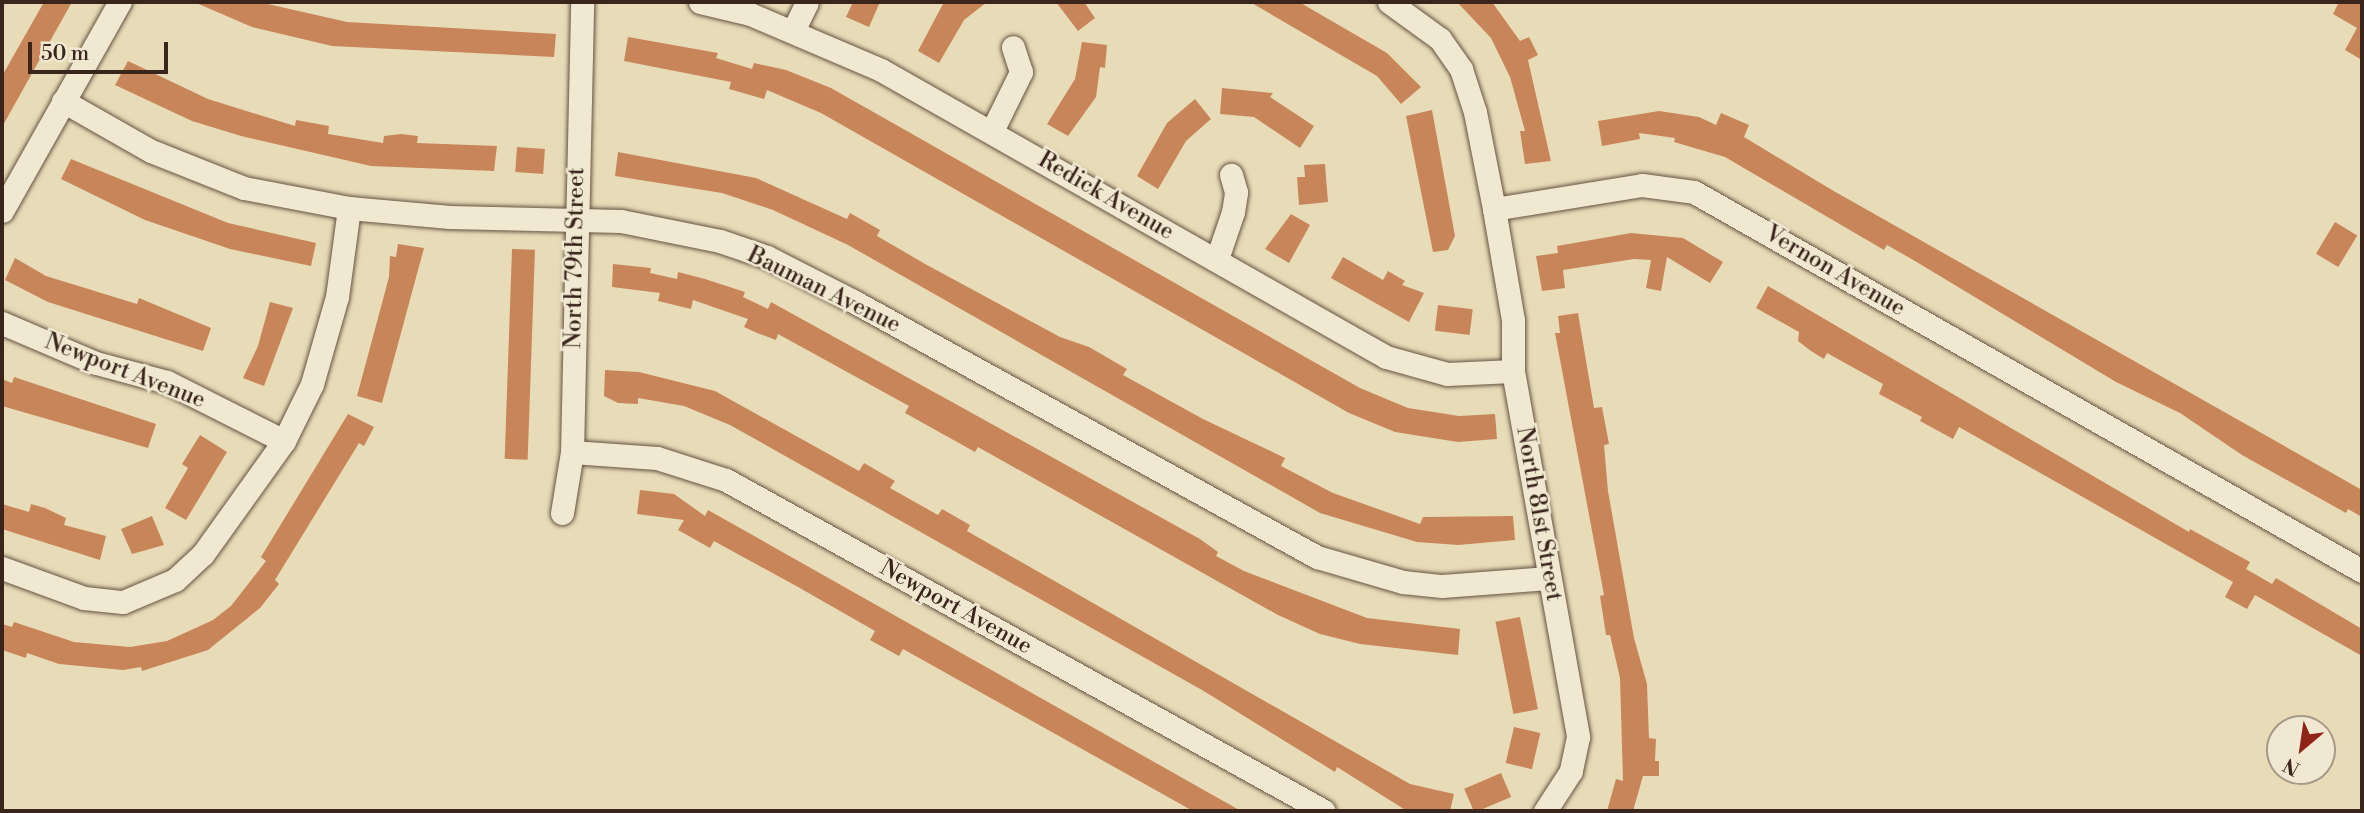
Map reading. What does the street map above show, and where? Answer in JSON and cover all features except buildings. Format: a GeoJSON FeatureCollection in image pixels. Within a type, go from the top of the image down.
{"type":"FeatureCollection","features":[{"type":"Feature","properties":{"kind":"street"},"geometry":{"type":"LineString","coordinates":[[2,211],[120,2]]}},
{"type":"Feature","properties":{"kind":"street","name":"North 79th Street"},"geometry":{"type":"LineString","coordinates":[[562,513],[572,452],[575,220],[582,2]]}},
{"type":"Feature","properties":{"kind":"street","name":"Redick Avenue"},"geometry":{"type":"LineString","coordinates":[[700,2],[839,48],[992,131],[1385,357],[1447,374],[1513,372]]}},
{"type":"Feature","properties":{"kind":"street"},"geometry":{"type":"LineString","coordinates":[[793,31],[807,2]]}},
{"type":"Feature","properties":{"kind":"street"},"geometry":{"type":"LineString","coordinates":[[1389,2],[1440,39],[1461,69],[1475,112],[1494,209]]}},
{"type":"Feature","properties":{"kind":"street"},"geometry":{"type":"LineString","coordinates":[[992,131],[1021,72],[1013,47]]}},
{"type":"Feature","properties":{"kind":"street","name":"Bauman Avenue"},"geometry":{"type":"LineString","coordinates":[[63,101],[106,129],[198,172],[244,188],[349,208],[621,221],[683,232],[767,257],[1317,557],[1396,581],[1442,586],[1549,578]]}},
{"type":"Feature","properties":{"kind":"street"},"geometry":{"type":"LineString","coordinates":[[1217,259],[1233,212],[1236,192],[1231,175]]}},
{"type":"Feature","properties":{"kind":"street","name":"Vernon Avenue"},"geometry":{"type":"LineString","coordinates":[[1494,209],[1642,185],[1693,192],[2362,570]]}},
{"type":"Feature","properties":{"kind":"street"},"geometry":{"type":"LineString","coordinates":[[2,568],[84,598],[123,602],[175,580],[203,554],[284,441],[323,349],[337,297],[349,208]]}},
{"type":"Feature","properties":{"kind":"street","name":"North 81st Street"},"geometry":{"type":"LineString","coordinates":[[1494,209],[1513,320],[1513,372],[1549,578],[1569,666],[1578,737],[1571,771],[1545,811]]}},
{"type":"Feature","properties":{"kind":"street","name":"Newport Avenue"},"geometry":{"type":"LineString","coordinates":[[2,323],[96,363],[167,382],[284,441]]}},
{"type":"Feature","properties":{"kind":"street","name":"Newport Avenue"},"geometry":{"type":"LineString","coordinates":[[572,452],[657,458],[726,480],[1324,811]]}}]}
